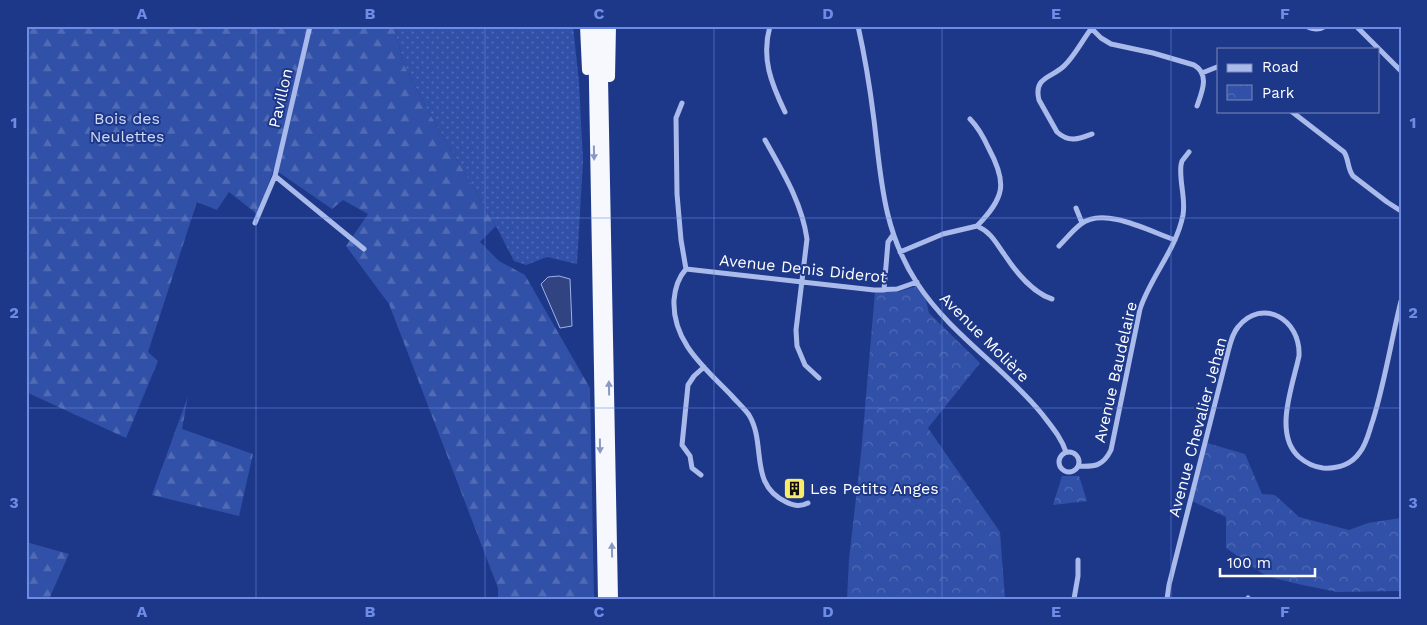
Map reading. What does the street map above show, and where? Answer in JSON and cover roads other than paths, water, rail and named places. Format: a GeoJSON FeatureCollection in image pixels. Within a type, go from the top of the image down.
{"type":"FeatureCollection","features":[{"type":"Feature","properties":{"kind":"highway"},"geometry":{"type":"LineString","coordinates":[[585,26],[588,94],[594,104]]}},
{"type":"Feature","properties":{"kind":"highway"},"geometry":{"type":"LineString","coordinates":[[593,26],[603,599]]}},
{"type":"Feature","properties":{"kind":"highway"},"geometry":{"type":"LineString","coordinates":[[602,26],[613,599]]}},
{"type":"Feature","properties":{"kind":"highway"},"geometry":{"type":"LineString","coordinates":[[604,110],[609,98],[611,26]]}},
{"type":"Feature","properties":{"kind":"street","name":"Pavillon"},"geometry":{"type":"LineString","coordinates":[[255,223],[274,176],[310,26]]}},
{"type":"Feature","properties":{"kind":"street"},"geometry":{"type":"LineString","coordinates":[[770,26],[766,43],[767,64],[773,85],[785,112]]}},
{"type":"Feature","properties":{"kind":"street","name":"Avenue Molière"},"geometry":{"type":"LineString","coordinates":[[858,26],[868,79],[879,172],[886,211],[900,252],[916,282],[942,314],[1027,396],[1060,437],[1066,452]]}},
{"type":"Feature","properties":{"kind":"street"},"geometry":{"type":"LineString","coordinates":[[1306,26],[1314,30],[1320,30],[1326,26]]}},
{"type":"Feature","properties":{"kind":"street"},"geometry":{"type":"LineString","coordinates":[[1356,26],[1378,48]]}},
{"type":"Feature","properties":{"kind":"street"},"geometry":{"type":"LineString","coordinates":[[1092,134],[1072,140],[1062,136],[1057,132],[1038,94],[1043,79],[1065,65],[1090,28],[1111,44],[1153,53],[1200,68],[1203,86],[1197,106]]}},
{"type":"Feature","properties":{"kind":"street"},"geometry":{"type":"LineString","coordinates":[[1380,50],[1401,71]]}},
{"type":"Feature","properties":{"kind":"street"},"geometry":{"type":"LineString","coordinates":[[1202,73],[1217,67]]}},
{"type":"Feature","properties":{"kind":"street"},"geometry":{"type":"LineString","coordinates":[[682,103],[676,118],[677,194],[681,240],[686,269],[681,274],[674,299],[675,316],[679,330],[685,343],[704,367],[751,418],[758,441],[761,474],[769,489],[780,499],[793,505],[802,506],[808,503]]}},
{"type":"Feature","properties":{"kind":"street"},"geometry":{"type":"LineString","coordinates":[[1292,112],[1344,152],[1349,171],[1353,176],[1401,211]]}},
{"type":"Feature","properties":{"kind":"street"},"geometry":{"type":"LineString","coordinates":[[900,252],[943,234],[977,226],[996,204],[1000,194],[1001,178],[996,162],[976,125],[970,120]]}},
{"type":"Feature","properties":{"kind":"street"},"geometry":{"type":"LineString","coordinates":[[765,140],[796,200],[805,225],[807,239],[796,330],[797,346],[805,365],[819,378]]}},
{"type":"Feature","properties":{"kind":"street","name":"Avenue Baudelaire"},"geometry":{"type":"LineString","coordinates":[[1078,466],[1095,466],[1104,460],[1111,450],[1140,309],[1146,293],[1175,240],[1183,210],[1181,165],[1189,152]]}},
{"type":"Feature","properties":{"kind":"street"},"geometry":{"type":"LineString","coordinates":[[274,176],[364,249]]}},
{"type":"Feature","properties":{"kind":"street"},"geometry":{"type":"LineString","coordinates":[[1076,208],[1082,223]]}},
{"type":"Feature","properties":{"kind":"street"},"geometry":{"type":"LineString","coordinates":[[1059,246],[1082,223],[1098,218],[1112,218],[1175,240]]}},
{"type":"Feature","properties":{"kind":"street"},"geometry":{"type":"LineString","coordinates":[[977,226],[992,237],[1026,281],[1044,297],[1052,299]]}},
{"type":"Feature","properties":{"kind":"street"},"geometry":{"type":"LineString","coordinates":[[884,290],[888,242],[893,235]]}},
{"type":"Feature","properties":{"kind":"street","name":"Avenue Denis Diderot"},"geometry":{"type":"LineString","coordinates":[[686,269],[884,290],[897,289],[916,282]]}},
{"type":"Feature","properties":{"kind":"street","name":"Avenue Chevalier Jehan"},"geometry":{"type":"LineString","coordinates":[[1168,599],[1169,585],[1228,352],[1237,328],[1244,321],[1265,313],[1276,315],[1286,320],[1292,326],[1300,345],[1286,422],[1288,441],[1293,452],[1302,460],[1311,465],[1331,468],[1342,466],[1355,459],[1366,443],[1390,355],[1401,301]]}},
{"type":"Feature","properties":{"kind":"street"},"geometry":{"type":"LineString","coordinates":[[701,476],[692,468],[690,456],[682,445],[688,385],[704,367]]}},
{"type":"Feature","properties":{"kind":"street","name":"Avenue Molière"},"geometry":{"type":"LineString","coordinates":[[1066,452],[1076,454],[1079,461],[1078,466],[1072,472],[1062,469],[1059,461],[1066,452]]}},
{"type":"Feature","properties":{"kind":"street"},"geometry":{"type":"LineString","coordinates":[[1074,599],[1078,576],[1078,560]]}},
{"type":"Feature","properties":{"kind":"place","name":"Les Petits Anges"},"geometry":{"type":"Point","coordinates":[794,488]}},
{"type":"Feature","properties":{"kind":"park label","name":"Bois des Neulettes"},"geometry":{"type":"Point","coordinates":[127,127]}}]}
